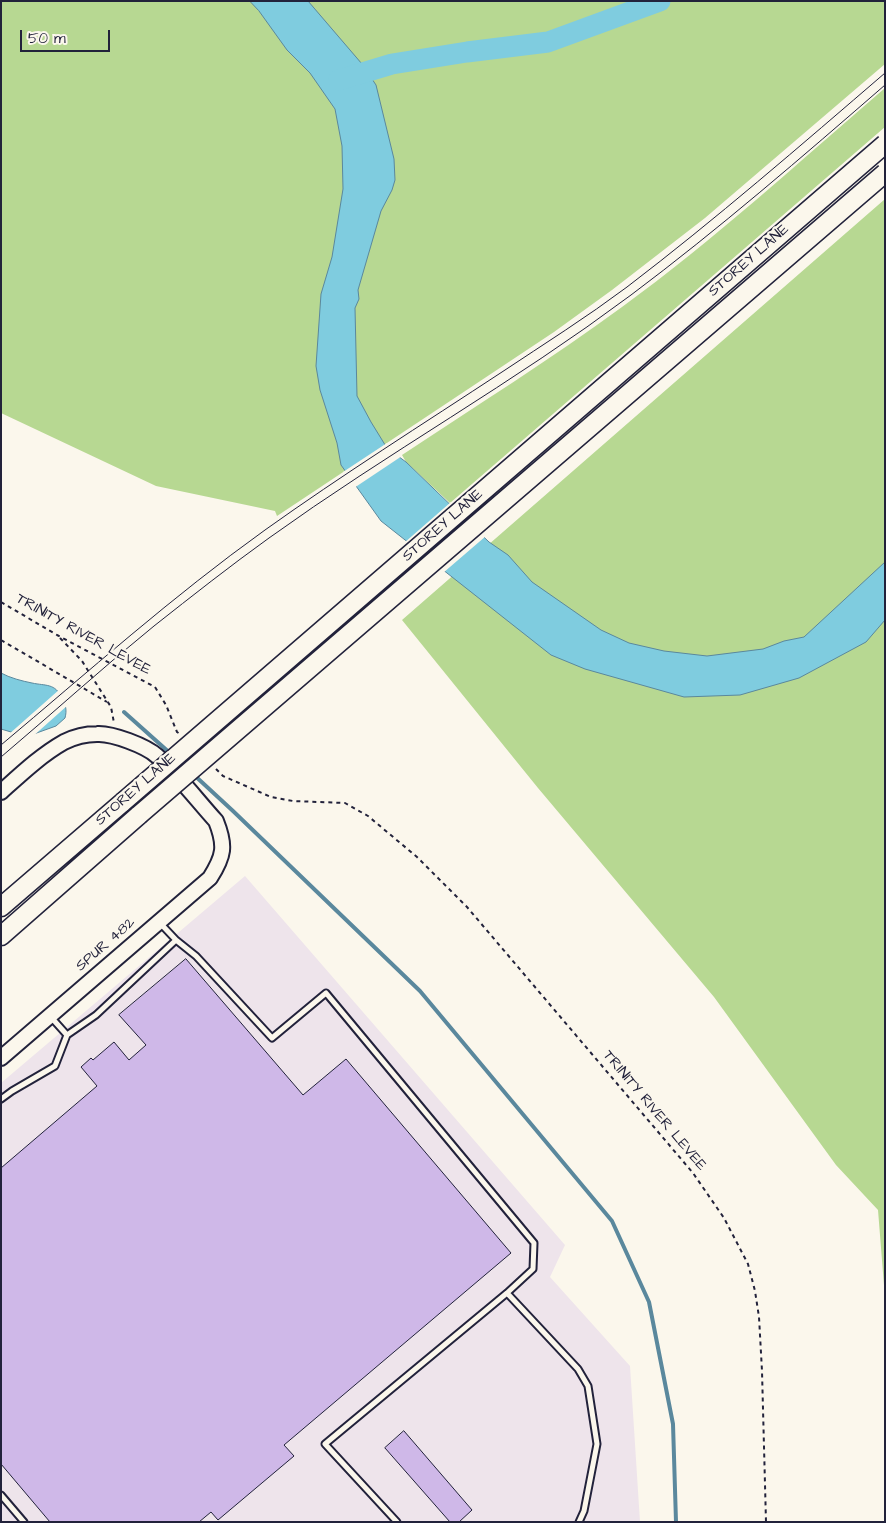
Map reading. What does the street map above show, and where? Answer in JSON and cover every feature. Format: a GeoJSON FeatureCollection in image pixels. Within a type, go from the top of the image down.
{"type":"FeatureCollection","features":[{"type":"Feature","properties":{"kind":"highway","name":"STOREY LANE"},"geometry":{"type":"LineString","coordinates":[[1,908],[885,144]]}},
{"type":"Feature","properties":{"kind":"highway","name":"STOREY LANE"},"geometry":{"type":"LineString","coordinates":[[1,936],[885,173]]}},
{"type":"Feature","properties":{"kind":"highway"},"geometry":{"type":"LineString","coordinates":[[1,892],[79,840]]}},
{"type":"Feature","properties":{"kind":"main road"},"geometry":{"type":"LineString","coordinates":[[1,792],[46,753],[65,742],[81,736],[99,733],[118,738]]}},
{"type":"Feature","properties":{"kind":"main road","name":"SPUR 482"},"geometry":{"type":"LineString","coordinates":[[1,1058],[210,878],[219,864],[223,851],[221,832],[216,821],[156,755],[140,746],[118,738]]}},
{"type":"Feature","properties":{"kind":"lane"},"geometry":{"type":"LineString","coordinates":[[158,921],[176,940],[196,956],[272,1038],[326,993],[534,1243],[533,1269],[507,1293],[325,1444],[397,1522]]}},
{"type":"Feature","properties":{"kind":"lane"},"geometry":{"type":"LineString","coordinates":[[1,1099],[12,1090],[55,1066],[67,1035],[96,1014],[176,940]]}},
{"type":"Feature","properties":{"kind":"lane"},"geometry":{"type":"LineString","coordinates":[[50,1016],[67,1035]]}},
{"type":"Feature","properties":{"kind":"lane"},"geometry":{"type":"LineString","coordinates":[[507,1293],[578,1369],[588,1386],[597,1444],[584,1511],[579,1522]]}},
{"type":"Feature","properties":{"kind":"lane"},"geometry":{"type":"LineString","coordinates":[[1,1495],[24,1522]]}},
{"type":"Feature","properties":{"kind":"path","name":"TRINITY RIVER LEVEE"},"geometry":{"type":"LineString","coordinates":[[1,602],[57,635],[155,687],[166,705],[177,732],[184,738]]}},
{"type":"Feature","properties":{"kind":"path"},"geometry":{"type":"LineString","coordinates":[[57,635],[82,661],[111,707],[118,738]]}},
{"type":"Feature","properties":{"kind":"path"},"geometry":{"type":"LineString","coordinates":[[1,640],[107,702]]}},
{"type":"Feature","properties":{"kind":"path","name":"TRINITY RIVER LEVEE"},"geometry":{"type":"LineString","coordinates":[[210,763],[223,776],[271,797],[293,801],[345,803],[368,816],[417,857],[467,907],[693,1173],[724,1218],[748,1264],[755,1291],[759,1317],[762,1371],[766,1522]]}},
{"type":"Feature","properties":{"kind":"shaded area"},"geometry":{"type":"Polygon","coordinates":[[[245,876],[565,1245],[550,1277],[630,1366],[640,1522],[1,1522],[1,1083],[245,876]]]}},
{"type":"Feature","properties":{"kind":"green space"},"geometry":{"type":"Polygon","coordinates":[[[1,1],[885,1],[885,64],[705,218],[612,290],[554,332],[277,516],[275,511],[156,486],[1,413],[1,1]]]}},
{"type":"Feature","properties":{"kind":"green space"},"geometry":{"type":"Polygon","coordinates":[[[885,88],[885,127],[450,503],[406,462],[402,455],[568,345],[690,255],[885,88]]]}},
{"type":"Feature","properties":{"kind":"green space"},"geometry":{"type":"Polygon","coordinates":[[[885,199],[885,1298],[878,1210],[836,1165],[714,997],[538,788],[402,620],[885,199]]]}},
{"type":"Feature","properties":{"kind":"water"},"geometry":{"type":"Polygon","coordinates":[[[250,1],[308,1],[362,64],[376,85],[394,159],[395,180],[381,211],[358,290],[359,299],[355,308],[357,396],[387,448],[406,462],[489,542],[508,555],[532,582],[601,630],[629,643],[664,651],[707,656],[763,649],[784,641],[804,637],[885,562],[885,620],[866,642],[799,678],[740,695],[684,697],[585,669],[551,655],[381,521],[341,465],[337,443],[320,390],[316,366],[321,294],[332,257],[343,189],[342,146],[335,109],[310,73],[287,50],[250,1]]]}},
{"type":"Feature","properties":{"kind":"water"},"geometry":{"type":"Polygon","coordinates":[[[1,673],[20,680],[53,687],[59,693],[64,703],[66,710],[65,718],[56,726],[31,735],[21,735],[1,729],[1,673]]]}},
{"type":"Feature","properties":{"kind":"pier"},"geometry":{"type":"Polygon","coordinates":[[[387,443],[402,456],[354,488],[343,472],[387,443]]]}},
{"type":"Feature","properties":{"kind":"pier"},"geometry":{"type":"Polygon","coordinates":[[[451,502],[486,536],[443,573],[404,543],[451,502]]]}},
{"type":"Feature","properties":{"kind":"pier"},"geometry":{"type":"Polygon","coordinates":[[[60,689],[65,695],[68,705],[31,738],[8,735],[60,689]]]}},
{"type":"Feature","properties":{"kind":"building"},"geometry":{"type":"Polygon","coordinates":[[[186,959],[303,1095],[346,1059],[511,1253],[284,1445],[294,1456],[218,1520],[211,1512],[199,1522],[50,1522],[1,1464],[1,1168],[97,1086],[81,1067],[91,1058],[93,1060],[114,1042],[129,1060],[146,1045],[119,1015],[186,959]]]}},
{"type":"Feature","properties":{"kind":"building"},"geometry":{"type":"Polygon","coordinates":[[[404,1431],[472,1510],[459,1522],[450,1522],[385,1448],[404,1431]]]}},
{"type":"Feature","properties":{"kind":"waterway"},"geometry":{"type":"LineString","coordinates":[[339,80],[392,64],[548,42],[660,1]]}},
{"type":"Feature","properties":{"kind":"waterway"},"geometry":{"type":"LineString","coordinates":[[124,712],[171,754]]}},
{"type":"Feature","properties":{"kind":"waterway"},"geometry":{"type":"LineString","coordinates":[[193,774],[420,991],[612,1221],[649,1302],[673,1424],[676,1522]]}},
{"type":"Feature","properties":{"kind":"tram line"},"geometry":{"type":"LineString","coordinates":[[1,745],[197,581],[265,530],[627,287],[725,209],[885,73]]}},
{"type":"Feature","properties":{"kind":"tram line"},"geometry":{"type":"LineString","coordinates":[[1,757],[135,642],[254,549],[359,476],[542,358],[664,270],[728,219],[885,85]]}}]}
